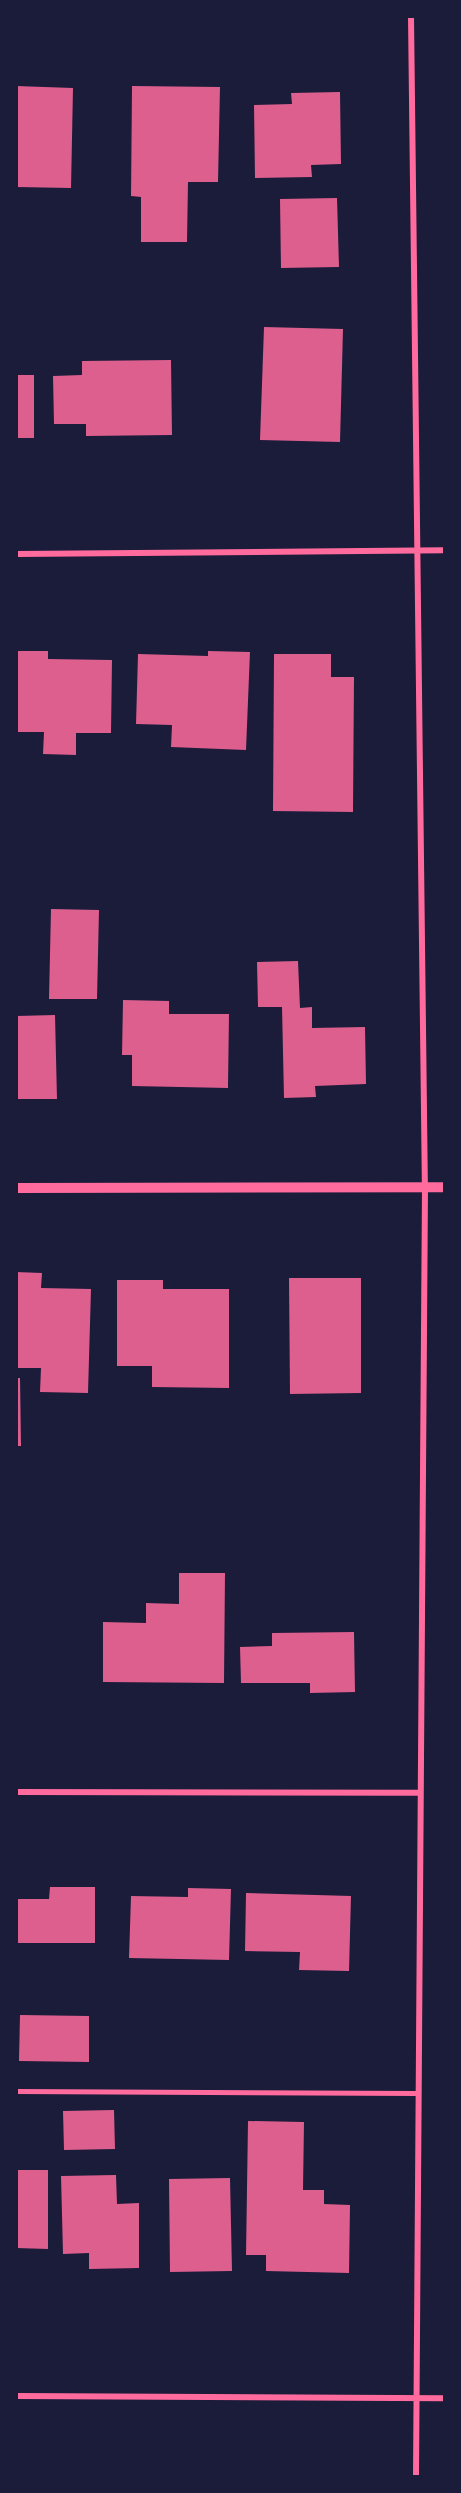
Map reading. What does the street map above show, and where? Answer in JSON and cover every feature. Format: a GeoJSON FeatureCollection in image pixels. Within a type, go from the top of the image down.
{"type":"FeatureCollection","features":[{"type":"Feature","properties":{"kind":"street"},"geometry":{"type":"LineString","coordinates":[[411,16],[425,1187],[417,1793],[416,2476]]}},
{"type":"Feature","properties":{"kind":"street"},"geometry":{"type":"LineString","coordinates":[[16,554],[444,550]]}},
{"type":"Feature","properties":{"kind":"street"},"geometry":{"type":"LineString","coordinates":[[16,1188],[444,1187]]}},
{"type":"Feature","properties":{"kind":"street"},"geometry":{"type":"LineString","coordinates":[[16,1792],[417,1793]]}},
{"type":"Feature","properties":{"kind":"street"},"geometry":{"type":"LineString","coordinates":[[16,2396],[444,2398]]}},
{"type":"Feature","properties":{"kind":"lane"},"geometry":{"type":"LineString","coordinates":[[16,2091],[417,2093]]}},
{"type":"Feature","properties":{"kind":"building"},"geometry":{"type":"Polygon","coordinates":[[[16,86],[73,88],[71,188],[16,187],[16,86]]]}},
{"type":"Feature","properties":{"kind":"building"},"geometry":{"type":"Polygon","coordinates":[[[132,86],[220,87],[218,182],[188,182],[187,242],[141,242],[141,197],[131,196],[132,86]]]}},
{"type":"Feature","properties":{"kind":"building"},"geometry":{"type":"Polygon","coordinates":[[[340,92],[341,164],[311,165],[312,177],[255,178],[254,105],[292,104],[291,93],[340,92]]]}},
{"type":"Feature","properties":{"kind":"building"},"geometry":{"type":"Polygon","coordinates":[[[337,198],[339,267],[281,268],[280,199],[337,198]]]}},
{"type":"Feature","properties":{"kind":"building"},"geometry":{"type":"Polygon","coordinates":[[[264,327],[343,329],[340,442],[260,440],[264,327]]]}},
{"type":"Feature","properties":{"kind":"building"},"geometry":{"type":"Polygon","coordinates":[[[171,360],[172,435],[86,436],[86,424],[54,424],[53,376],[82,375],[82,361],[171,360]]]}},
{"type":"Feature","properties":{"kind":"building"},"geometry":{"type":"Polygon","coordinates":[[[16,375],[34,375],[34,438],[16,438],[16,375]]]}},
{"type":"Feature","properties":{"kind":"building"},"geometry":{"type":"Polygon","coordinates":[[[16,651],[48,651],[48,659],[112,660],[111,733],[76,733],[76,755],[43,754],[44,732],[16,732],[16,651]]]}},
{"type":"Feature","properties":{"kind":"building"},"geometry":{"type":"Polygon","coordinates":[[[208,651],[250,652],[246,750],[171,747],[172,725],[136,724],[138,654],[208,656],[208,651]]]}},
{"type":"Feature","properties":{"kind":"building"},"geometry":{"type":"Polygon","coordinates":[[[274,654],[331,654],[331,677],[354,677],[353,812],[273,811],[274,654]]]}},
{"type":"Feature","properties":{"kind":"building"},"geometry":{"type":"Polygon","coordinates":[[[51,909],[99,910],[97,999],[49,999],[51,909]]]}},
{"type":"Feature","properties":{"kind":"building"},"geometry":{"type":"Polygon","coordinates":[[[298,961],[300,1008],[312,1007],[312,1028],[365,1027],[366,1084],[315,1086],[316,1097],[284,1098],[282,1007],[258,1007],[257,962],[298,961]]]}},
{"type":"Feature","properties":{"kind":"building"},"geometry":{"type":"Polygon","coordinates":[[[123,1000],[169,1001],[169,1014],[229,1014],[228,1088],[132,1086],[132,1055],[122,1055],[123,1000]]]}},
{"type":"Feature","properties":{"kind":"building"},"geometry":{"type":"Polygon","coordinates":[[[55,1015],[57,1099],[16,1099],[16,1016],[55,1015]]]}},
{"type":"Feature","properties":{"kind":"building"},"geometry":{"type":"Polygon","coordinates":[[[16,1272],[42,1273],[41,1288],[91,1289],[88,1393],[40,1392],[41,1368],[16,1368],[16,1272]]]}},
{"type":"Feature","properties":{"kind":"building"},"geometry":{"type":"Polygon","coordinates":[[[289,1278],[361,1278],[361,1393],[290,1394],[289,1278]]]}},
{"type":"Feature","properties":{"kind":"building"},"geometry":{"type":"Polygon","coordinates":[[[117,1280],[163,1280],[163,1289],[229,1289],[229,1388],[152,1387],[152,1366],[117,1366],[117,1280]]]}},
{"type":"Feature","properties":{"kind":"building"},"geometry":{"type":"Polygon","coordinates":[[[16,1378],[20,1378],[21,1446],[16,1446],[16,1378]]]}},
{"type":"Feature","properties":{"kind":"building"},"geometry":{"type":"Polygon","coordinates":[[[179,1573],[225,1573],[224,1683],[103,1682],[103,1622],[146,1623],[146,1603],[179,1604],[179,1573]]]}},
{"type":"Feature","properties":{"kind":"building"},"geometry":{"type":"Polygon","coordinates":[[[354,1632],[355,1692],[310,1693],[310,1683],[241,1683],[240,1647],[272,1646],[272,1633],[354,1632]]]}},
{"type":"Feature","properties":{"kind":"building"},"geometry":{"type":"Polygon","coordinates":[[[50,1887],[95,1887],[95,1943],[16,1943],[16,1899],[49,1899],[50,1887]]]}},
{"type":"Feature","properties":{"kind":"building"},"geometry":{"type":"Polygon","coordinates":[[[188,1888],[231,1889],[229,1960],[129,1958],[131,1896],[188,1897],[188,1888]]]}},
{"type":"Feature","properties":{"kind":"building"},"geometry":{"type":"Polygon","coordinates":[[[246,1893],[351,1896],[349,1971],[299,1970],[300,1952],[245,1951],[246,1893]]]}},
{"type":"Feature","properties":{"kind":"building"},"geometry":{"type":"Polygon","coordinates":[[[20,2015],[89,2016],[89,2062],[19,2061],[20,2015]]]}},
{"type":"Feature","properties":{"kind":"building"},"geometry":{"type":"Polygon","coordinates":[[[114,2110],[115,2149],[64,2150],[63,2111],[114,2110]]]}},
{"type":"Feature","properties":{"kind":"building"},"geometry":{"type":"Polygon","coordinates":[[[248,2121],[304,2122],[303,2190],[324,2190],[324,2204],[350,2205],[349,2273],[266,2271],[266,2255],[246,2255],[248,2121]]]}},
{"type":"Feature","properties":{"kind":"building"},"geometry":{"type":"Polygon","coordinates":[[[16,2170],[48,2170],[48,2249],[16,2248],[16,2170]]]}},
{"type":"Feature","properties":{"kind":"building"},"geometry":{"type":"Polygon","coordinates":[[[116,2175],[117,2204],[139,2203],[139,2268],[89,2269],[89,2253],[63,2254],[61,2176],[116,2175]]]}},
{"type":"Feature","properties":{"kind":"building"},"geometry":{"type":"Polygon","coordinates":[[[230,2178],[232,2271],[170,2272],[169,2179],[230,2178]]]}}]}
